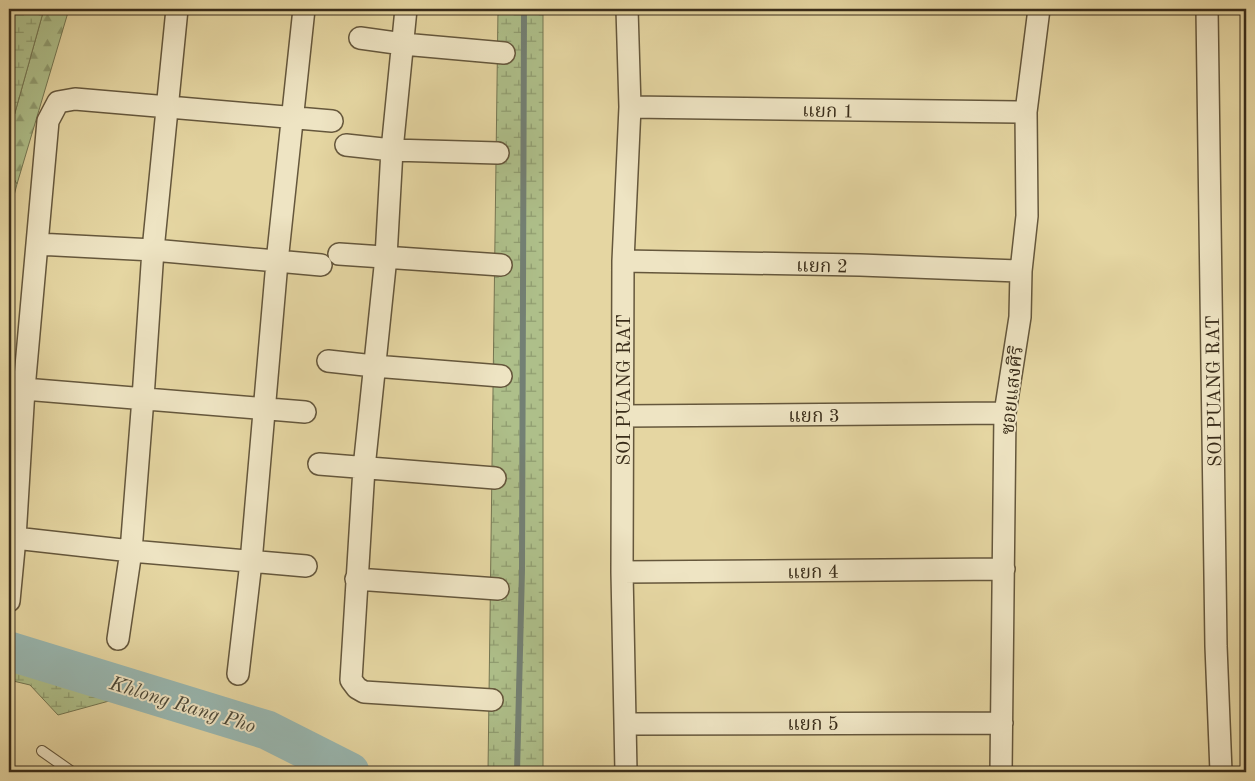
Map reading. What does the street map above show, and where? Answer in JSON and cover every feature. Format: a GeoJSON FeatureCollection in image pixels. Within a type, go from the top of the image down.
{"type":"FeatureCollection","features":[{"type":"Feature","properties":{"kind":"street"},"geometry":{"type":"LineString","coordinates":[[118,639],[131,551],[153,250],[177,9]]}},
{"type":"Feature","properties":{"kind":"street"},"geometry":{"type":"LineString","coordinates":[[238,674],[251,562],[277,262],[304,9]]}},
{"type":"Feature","properties":{"kind":"street"},"geometry":{"type":"LineString","coordinates":[[406,9],[392,150],[386,257],[364,468],[351,680],[357,688],[364,692],[492,700]]}},
{"type":"Feature","properties":{"kind":"street","name":"SOI PUANG RAT"},"geometry":{"type":"LineString","coordinates":[[626,772],[622,572],[623,260],[630,108],[627,9]]}},
{"type":"Feature","properties":{"kind":"street","name":"ซอยแสงศิริ"},"geometry":{"type":"LineString","coordinates":[[1001,772],[1005,413],[1020,316],[1021,271],[1027,216],[1026,112],[1038,9]]}},
{"type":"Feature","properties":{"kind":"street","name":"SOI PUANG RAT"},"geometry":{"type":"LineString","coordinates":[[1207,9],[1216,646],[1220,772]]}},
{"type":"Feature","properties":{"kind":"street"},"geometry":{"type":"LineString","coordinates":[[360,38],[504,54]]}},
{"type":"Feature","properties":{"kind":"street"},"geometry":{"type":"LineString","coordinates":[[9,601],[15,538],[24,389],[48,121],[58,102],[75,99],[292,116],[332,121]]}},
{"type":"Feature","properties":{"kind":"street","name":"แยก 1"},"geometry":{"type":"LineString","coordinates":[[630,108],[1026,112]]}},
{"type":"Feature","properties":{"kind":"street"},"geometry":{"type":"LineString","coordinates":[[346,146],[392,150],[498,153]]}},
{"type":"Feature","properties":{"kind":"street"},"geometry":{"type":"LineString","coordinates":[[37,244],[153,250],[277,262],[386,257],[501,265]]}},
{"type":"Feature","properties":{"kind":"street","name":"แยก 2"},"geometry":{"type":"LineString","coordinates":[[623,260],[860,265],[1021,271]]}},
{"type":"Feature","properties":{"kind":"street"},"geometry":{"type":"LineString","coordinates":[[328,361],[501,376]]}},
{"type":"Feature","properties":{"kind":"street"},"geometry":{"type":"LineString","coordinates":[[24,389],[305,412]]}},
{"type":"Feature","properties":{"kind":"street","name":"แยก 3"},"geometry":{"type":"LineString","coordinates":[[623,416],[1005,413]]}},
{"type":"Feature","properties":{"kind":"street"},"geometry":{"type":"LineString","coordinates":[[319,464],[495,478]]}},
{"type":"Feature","properties":{"kind":"street"},"geometry":{"type":"LineString","coordinates":[[15,538],[131,551],[306,566]]}},
{"type":"Feature","properties":{"kind":"street","name":"แยก 4"},"geometry":{"type":"LineString","coordinates":[[622,572],[1004,569]]}},
{"type":"Feature","properties":{"kind":"street"},"geometry":{"type":"LineString","coordinates":[[356,579],[498,589]]}},
{"type":"Feature","properties":{"kind":"street","name":"แยก 5"},"geometry":{"type":"LineString","coordinates":[[625,724],[1002,723]]}},
{"type":"Feature","properties":{"kind":"lane"},"geometry":{"type":"LineString","coordinates":[[42,752],[72,772]]}},
{"type":"Feature","properties":{"kind":"green space"},"geometry":{"type":"Polygon","coordinates":[[[9,9],[44,9],[9,134],[9,9]]]}},
{"type":"Feature","properties":{"kind":"green space"},"geometry":{"type":"Polygon","coordinates":[[[44,9],[69,9],[17,184],[9,171],[9,134],[44,9]]]}},
{"type":"Feature","properties":{"kind":"green space"},"geometry":{"type":"Polygon","coordinates":[[[498,9],[543,9],[543,772],[488,772],[498,9]]]}},
{"type":"Feature","properties":{"kind":"green space"},"geometry":{"type":"Polygon","coordinates":[[[9,171],[17,184],[9,215],[9,171]]]}},
{"type":"Feature","properties":{"kind":"green space"},"geometry":{"type":"Polygon","coordinates":[[[9,663],[120,698],[58,715],[30,685],[9,680],[9,663]]]}},
{"type":"Feature","properties":{"kind":"waterway"},"geometry":{"type":"LineString","coordinates":[[517,772],[522,570],[524,9]]}},
{"type":"Feature","properties":{"kind":"waterway","name":"Khlong Rang Pho"},"geometry":{"type":"LineString","coordinates":[[9,651],[267,730],[350,772]]}}]}
